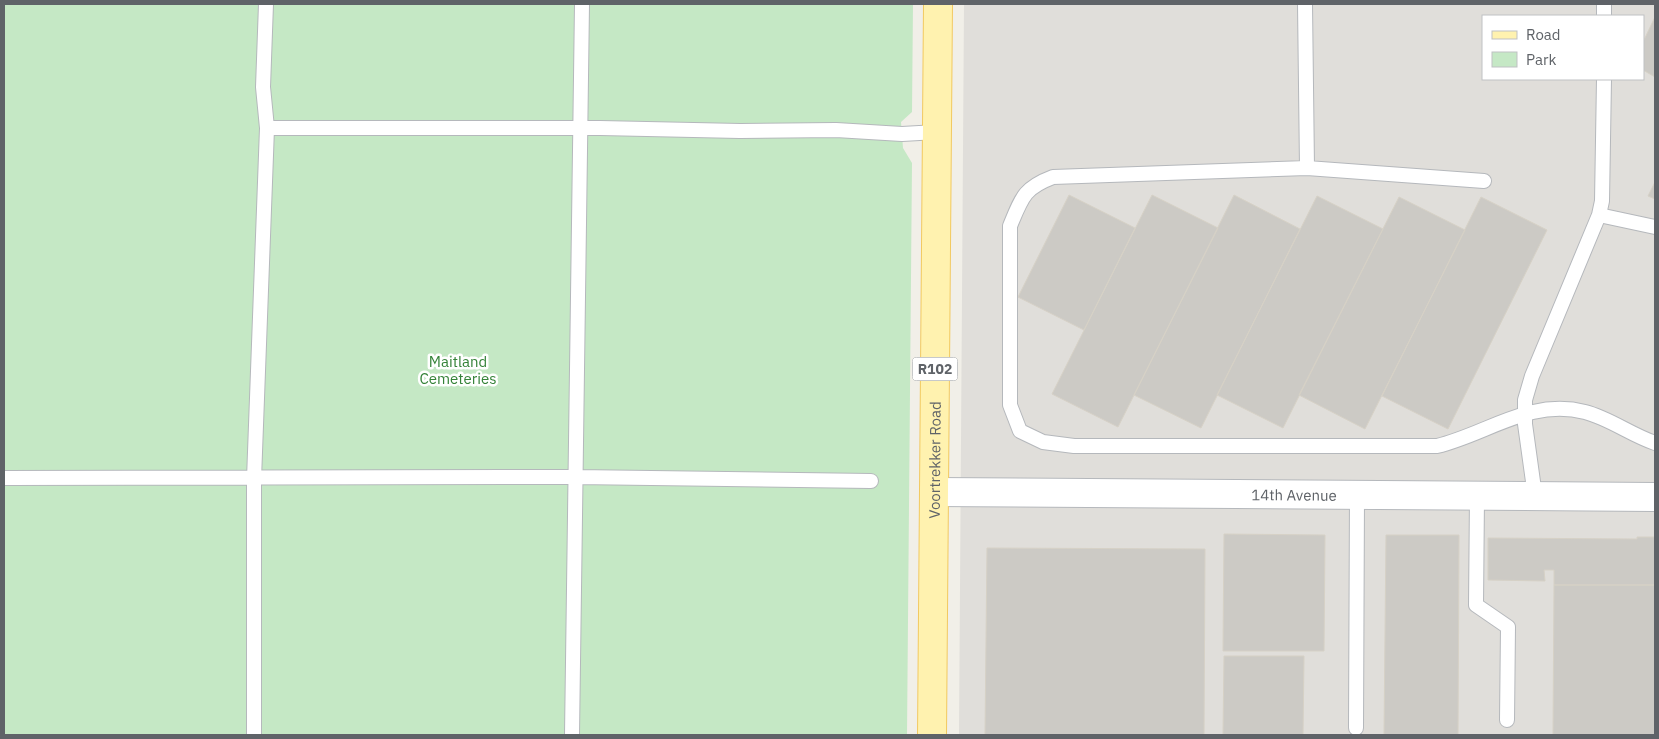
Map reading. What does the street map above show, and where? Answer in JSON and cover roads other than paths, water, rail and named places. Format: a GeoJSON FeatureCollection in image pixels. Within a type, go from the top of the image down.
{"type":"FeatureCollection","features":[{"type":"Feature","properties":{"kind":"main road","name":"Voortrekker Road"},"geometry":{"type":"LineString","coordinates":[[932,735],[938,4]]}},
{"type":"Feature","properties":{"kind":"street","name":"14th Avenue"},"geometry":{"type":"LineString","coordinates":[[934,492],[1655,497]]}},
{"type":"Feature","properties":{"kind":"lane"},"geometry":{"type":"LineString","coordinates":[[254,735],[254,479],[266,128],[264,87],[266,4]]}},
{"type":"Feature","properties":{"kind":"lane"},"geometry":{"type":"LineString","coordinates":[[572,735],[582,4]]}},
{"type":"Feature","properties":{"kind":"lane"},"geometry":{"type":"LineString","coordinates":[[1305,4],[1307,168]]}},
{"type":"Feature","properties":{"kind":"lane"},"geometry":{"type":"LineString","coordinates":[[1535,496],[1525,400],[1532,376],[1599,215],[1602,201],[1604,80]]}},
{"type":"Feature","properties":{"kind":"lane"},"geometry":{"type":"LineString","coordinates":[[266,128],[937,132]]}},
{"type":"Feature","properties":{"kind":"lane"},"geometry":{"type":"LineString","coordinates":[[1484,181],[1307,168],[1053,177],[1034,184],[1020,202],[1010,226],[1010,405],[1020,431],[1043,442],[1074,446],[1437,446],[1455,442],[1525,412],[1568,408],[1587,412],[1655,443]]}},
{"type":"Feature","properties":{"kind":"lane"},"geometry":{"type":"LineString","coordinates":[[1599,215],[1655,227]]}},
{"type":"Feature","properties":{"kind":"lane"},"geometry":{"type":"LineString","coordinates":[[4,478],[576,477],[871,481]]}},
{"type":"Feature","properties":{"kind":"lane"},"geometry":{"type":"LineString","coordinates":[[1356,728],[1357,495]]}},
{"type":"Feature","properties":{"kind":"lane"},"geometry":{"type":"LineString","coordinates":[[1477,496],[1476,605],[1508,627],[1507,720]]}},
{"type":"Feature","properties":{"kind":"park label","name":"Maitland Cemeteries"},"geometry":{"type":"Point","coordinates":[458,370]}}]}
